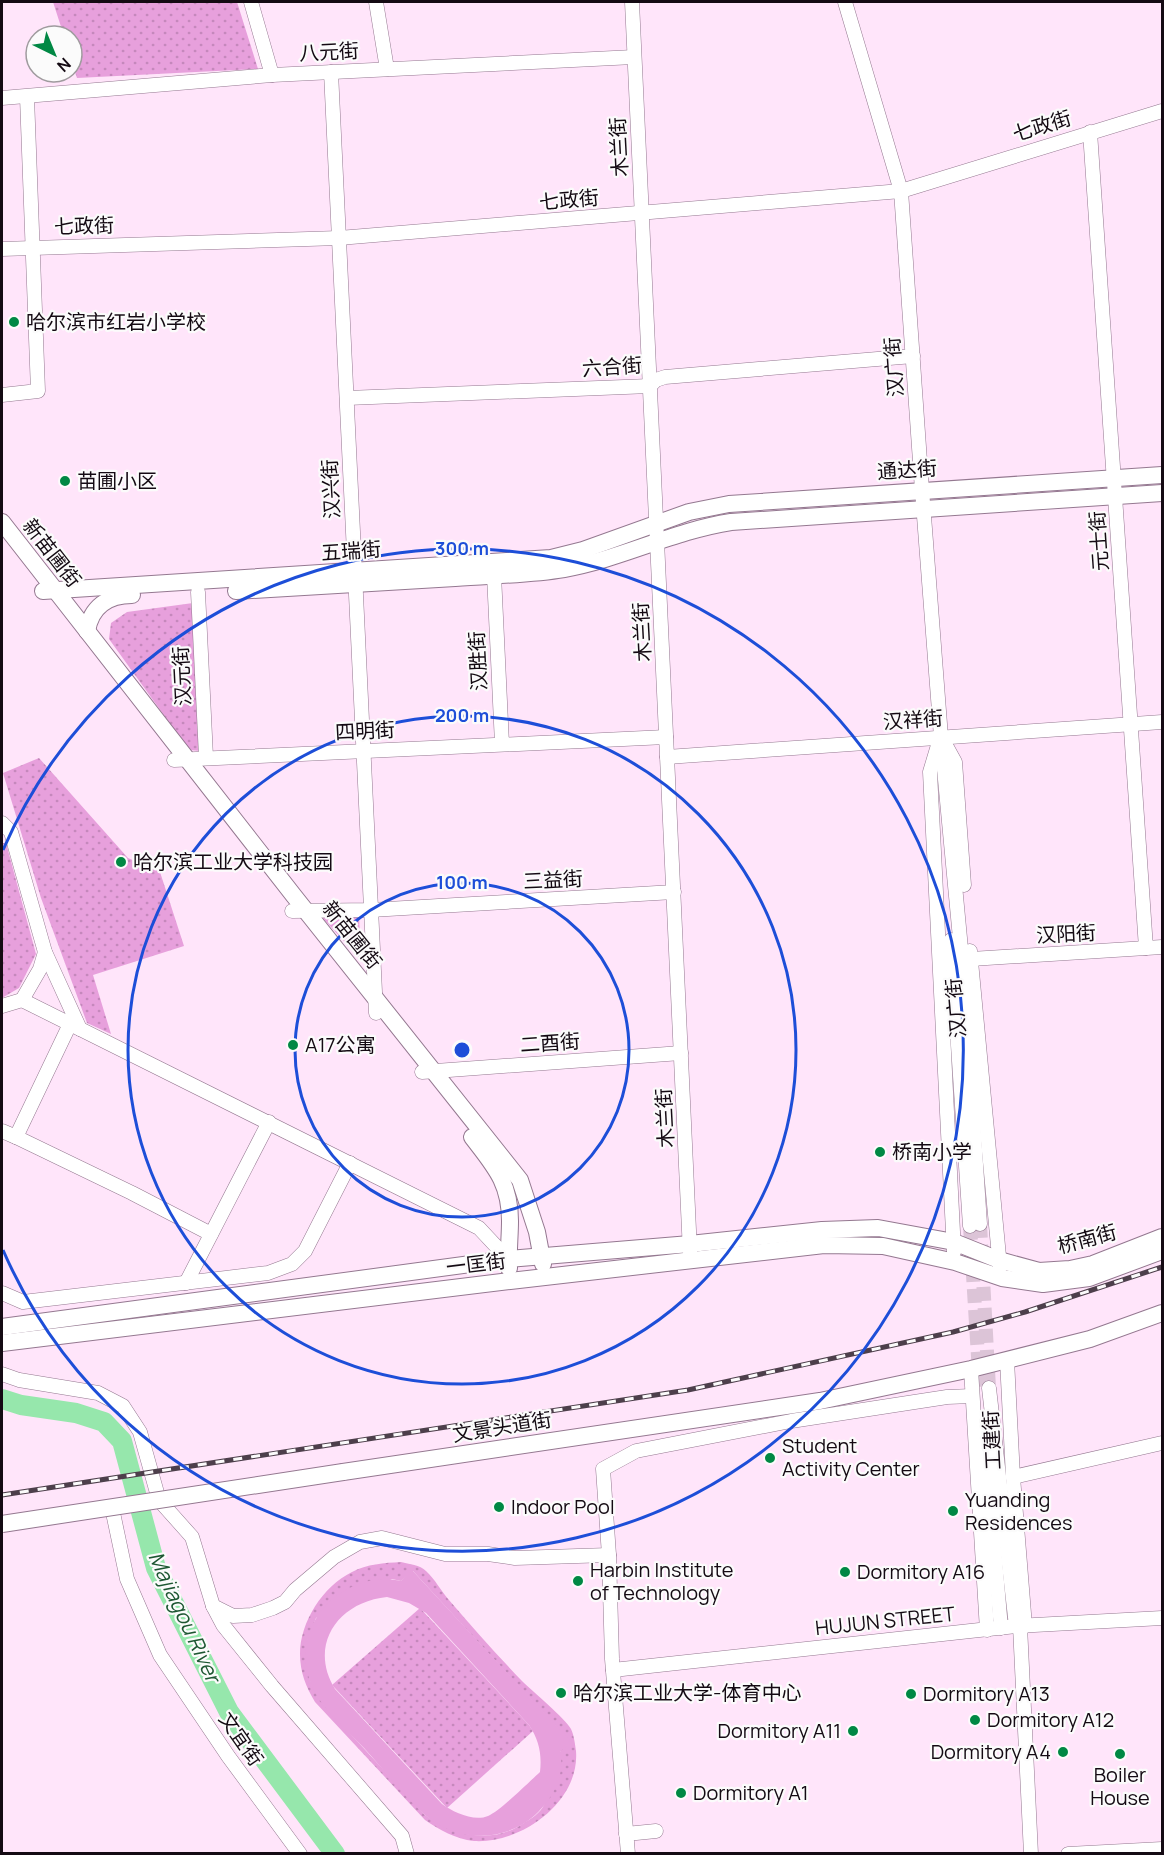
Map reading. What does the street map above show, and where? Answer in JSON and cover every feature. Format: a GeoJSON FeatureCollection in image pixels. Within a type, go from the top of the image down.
{"type":"FeatureCollection","features":[{"type":"Feature","properties":{"kind":"main road","name":"通达街"},"geometry":{"type":"LineString","coordinates":[[656,524],[689,512],[729,504],[1162,475]]}},
{"type":"Feature","properties":{"kind":"main road","name":"通达街"},"geometry":{"type":"LineString","coordinates":[[657,543],[688,531],[730,522],[1162,493]]}},
{"type":"Feature","properties":{"kind":"main road","name":"新苗圃街"},"geometry":{"type":"LineString","coordinates":[[2,522],[86,645],[376,1005],[427,1071],[501,1175],[510,1207],[508,1258],[510,1281]]}},
{"type":"Feature","properties":{"kind":"main road","name":"五瑞街"},"geometry":{"type":"LineString","coordinates":[[87,631],[93,612],[107,600],[123,595],[198,592],[355,579],[551,558],[583,550],[656,524]]}},
{"type":"Feature","properties":{"kind":"main road","name":"新苗圃街"},"geometry":{"type":"LineString","coordinates":[[2,537],[87,631],[180,759]]}},
{"type":"Feature","properties":{"kind":"main road","name":"五瑞街"},"geometry":{"type":"LineString","coordinates":[[49,591],[494,575],[567,568],[657,543]]}},
{"type":"Feature","properties":{"kind":"main road","name":"新苗圃街"},"geometry":{"type":"LineString","coordinates":[[427,1071],[520,1179],[534,1222],[545,1277]]}},
{"type":"Feature","properties":{"kind":"main road","name":"一匡街"},"geometry":{"type":"LineString","coordinates":[[2,1343],[545,1277],[822,1230],[878,1228],[954,1242]]}},
{"type":"Feature","properties":{"kind":"main road","name":"桥南街"},"geometry":{"type":"LineString","coordinates":[[954,1242],[999,1260],[1039,1271],[1070,1269],[1093,1264],[1162,1237]]}},
{"type":"Feature","properties":{"kind":"main road","name":"一匡街"},"geometry":{"type":"LineString","coordinates":[[2,1327],[508,1258],[691,1253],[824,1245],[883,1246],[955,1262]]}},
{"type":"Feature","properties":{"kind":"main road","name":"桥南街"},"geometry":{"type":"LineString","coordinates":[[955,1262],[1002,1278],[1043,1284],[1089,1278],[1162,1251]]}},
{"type":"Feature","properties":{"kind":"main road","name":"文景头道街"},"geometry":{"type":"LineString","coordinates":[[2,1524],[820,1401],[971,1369],[1090,1340],[1162,1313]]}},
{"type":"Feature","properties":{"kind":"street"},"geometry":{"type":"LineString","coordinates":[[251,2],[272,75]]}},
{"type":"Feature","properties":{"kind":"street"},"geometry":{"type":"LineString","coordinates":[[376,2],[387,69]]}},
{"type":"Feature","properties":{"kind":"street","name":"木兰街"},"geometry":{"type":"LineString","coordinates":[[632,2],[691,1253]]}},
{"type":"Feature","properties":{"kind":"street","name":"汉广街"},"geometry":{"type":"LineString","coordinates":[[845,2],[901,191],[941,738],[963,970],[975,1225]]}},
{"type":"Feature","properties":{"kind":"street","name":"八元街"},"geometry":{"type":"LineString","coordinates":[[2,98],[272,75],[634,57]]}},
{"type":"Feature","properties":{"kind":"street","name":"汉兴街"},"geometry":{"type":"LineString","coordinates":[[331,72],[376,1005]]}},
{"type":"Feature","properties":{"kind":"street"},"geometry":{"type":"LineString","coordinates":[[2,395],[38,391],[27,97]]}},
{"type":"Feature","properties":{"kind":"street","name":"七政街"},"geometry":{"type":"LineString","coordinates":[[2,249],[339,238],[901,191],[1162,111]]}},
{"type":"Feature","properties":{"kind":"street","name":"元士街"},"geometry":{"type":"LineString","coordinates":[[1090,132],[1146,948]]}},
{"type":"Feature","properties":{"kind":"street","name":"六合街"},"geometry":{"type":"LineString","coordinates":[[346,398],[650,386],[656,380],[665,377],[913,356]]}},
{"type":"Feature","properties":{"kind":"street","name":"汉胜街"},"geometry":{"type":"LineString","coordinates":[[494,575],[502,744]]}},
{"type":"Feature","properties":{"kind":"street","name":"汉元街"},"geometry":{"type":"LineString","coordinates":[[198,592],[206,757]]}},
{"type":"Feature","properties":{"kind":"street","name":"汉祥街"},"geometry":{"type":"LineString","coordinates":[[667,757],[1162,722]]}},
{"type":"Feature","properties":{"kind":"street","name":"四明街"},"geometry":{"type":"LineString","coordinates":[[180,759],[666,737]]}},
{"type":"Feature","properties":{"kind":"street","name":"汉广街"},"geometry":{"type":"LineString","coordinates":[[941,738],[955,762],[971,959],[1002,1278]]}},
{"type":"Feature","properties":{"kind":"street","name":"汉广街"},"geometry":{"type":"LineString","coordinates":[[941,738],[930,772],[955,1262]]}},
{"type":"Feature","properties":{"kind":"street"},"geometry":{"type":"LineString","coordinates":[[2,823],[11,832],[7,836],[45,952],[75,1026]]}},
{"type":"Feature","properties":{"kind":"street","name":"三益街"},"geometry":{"type":"LineString","coordinates":[[299,911],[371,910],[674,892]]}},
{"type":"Feature","properties":{"kind":"street","name":"汉阳街"},"geometry":{"type":"LineString","coordinates":[[971,959],[1162,947]]}},
{"type":"Feature","properties":{"kind":"street"},"geometry":{"type":"LineString","coordinates":[[22,1000],[40,969],[45,952]]}},
{"type":"Feature","properties":{"kind":"street"},"geometry":{"type":"LineString","coordinates":[[2,1006],[22,1000],[269,1122],[479,1228],[508,1258]]}},
{"type":"Feature","properties":{"kind":"street"},"geometry":{"type":"LineString","coordinates":[[16,1137],[75,1026]]}},
{"type":"Feature","properties":{"kind":"street","name":"二酉街"},"geometry":{"type":"LineString","coordinates":[[427,1071],[681,1053]]}},
{"type":"Feature","properties":{"kind":"street"},"geometry":{"type":"LineString","coordinates":[[186,1283],[269,1122]]}},
{"type":"Feature","properties":{"kind":"street"},"geometry":{"type":"LineString","coordinates":[[2,1131],[132,1193],[211,1234]]}},
{"type":"Feature","properties":{"kind":"street"},"geometry":{"type":"LineString","coordinates":[[2,1293],[23,1302],[268,1273],[292,1264],[305,1251],[350,1163]]}},
{"type":"Feature","properties":{"kind":"street","name":"工建街"},"geometry":{"type":"LineString","coordinates":[[1006,1360],[1013,1477],[1010,1627]]}},
{"type":"Feature","properties":{"kind":"street","name":"工建街"},"geometry":{"type":"LineString","coordinates":[[971,1369],[980,1391],[1010,1627]]}},
{"type":"Feature","properties":{"kind":"street"},"geometry":{"type":"LineString","coordinates":[[2,1374],[19,1380],[98,1393],[123,1406],[140,1432],[159,1500],[192,1537],[213,1606],[223,1625],[272,1686],[402,1836],[407,1854]]}},
{"type":"Feature","properties":{"kind":"street"},"geometry":{"type":"LineString","coordinates":[[628,1854],[613,1670],[603,1469],[636,1450],[791,1421],[980,1391]]}},
{"type":"Feature","properties":{"kind":"street","name":"工建街"},"geometry":{"type":"LineString","coordinates":[[980,1391],[1010,1627]]}},
{"type":"Feature","properties":{"kind":"street"},"geometry":{"type":"LineString","coordinates":[[1013,1477],[1162,1443]]}},
{"type":"Feature","properties":{"kind":"street","name":"文宜街"},"geometry":{"type":"LineString","coordinates":[[112,1508],[127,1579],[160,1655],[228,1756],[300,1854]]}},
{"type":"Feature","properties":{"kind":"street"},"geometry":{"type":"LineString","coordinates":[[213,1606],[233,1616],[252,1615],[273,1608],[285,1602],[295,1590],[334,1557],[360,1542],[382,1538],[445,1554],[488,1554],[515,1558],[609,1555]]}},
{"type":"Feature","properties":{"kind":"street","name":"HUJUN STREET"},"geometry":{"type":"LineString","coordinates":[[613,1670],[1010,1627],[1162,1618]]}},
{"type":"Feature","properties":{"kind":"street"},"geometry":{"type":"LineString","coordinates":[[1010,1627],[1031,1854]]}},
{"type":"Feature","properties":{"kind":"street"},"geometry":{"type":"LineString","coordinates":[[626,1834],[656,1831]]}},
{"type":"Feature","properties":{"kind":"street"},"geometry":{"type":"LineString","coordinates":[[1068,1854],[1162,1849]]}},
{"type":"Feature","properties":{"kind":"shaded area"},"geometry":{"type":"Polygon","coordinates":[[[53,2],[237,2],[258,69],[84,78],[84,24],[60,24],[53,2]]]}},
{"type":"Feature","properties":{"kind":"shaded area"},"geometry":{"type":"Polygon","coordinates":[[[193,603],[201,751],[189,750],[109,639],[111,623],[127,612],[193,603]]]}},
{"type":"Feature","properties":{"kind":"shaded area"},"geometry":{"type":"Polygon","coordinates":[[[39,758],[128,858],[160,872],[184,946],[93,975],[111,1034],[87,1023],[41,898],[3,773],[39,758]]]}},
{"type":"Feature","properties":{"kind":"shaded area"},"geometry":{"type":"Polygon","coordinates":[[[2,843],[6,843],[36,954],[19,988],[2,998],[2,843]]]}},
{"type":"Feature","properties":{"kind":"shaded area"},"geometry":{"type":"Polygon","coordinates":[[[320,915],[359,915],[361,960],[320,915]]]}},
{"type":"Feature","properties":{"kind":"shaded area"},"geometry":{"type":"Polygon","coordinates":[[[401,1562],[421,1567],[426,1571],[494,1651],[571,1729],[576,1751],[575,1770],[568,1787],[558,1803],[544,1816],[510,1835],[492,1840],[467,1840],[442,1831],[425,1820],[315,1702],[309,1691],[302,1673],[300,1654],[304,1630],[315,1606],[332,1586],[352,1572],[382,1563],[401,1562]],[[413,1571],[401,1581],[392,1579],[316,1618],[306,1650],[310,1680],[324,1705],[425,1815],[449,1828],[461,1833],[487,1836],[512,1830],[533,1817],[544,1805],[557,1757],[570,1742],[413,1571]]]}},
{"type":"Feature","properties":{"kind":"shaded area"},"geometry":{"type":"Polygon","coordinates":[[[412,1570],[571,1742],[560,1752],[561,1770],[556,1787],[546,1803],[522,1825],[494,1835],[480,1836],[465,1834],[437,1824],[409,1799],[326,1708],[314,1691],[306,1660],[307,1640],[315,1621],[327,1605],[342,1592],[360,1584],[380,1580],[401,1581],[412,1570]],[[387,1597],[354,1607],[342,1617],[332,1628],[327,1642],[325,1657],[327,1673],[335,1689],[442,1804],[470,1817],[488,1816],[507,1803],[540,1772],[541,1759],[535,1736],[529,1725],[426,1613],[409,1603],[387,1597]]]}},
{"type":"Feature","properties":{"kind":"shaded area"},"geometry":{"type":"Polygon","coordinates":[[[420,1608],[533,1731],[447,1808],[332,1685],[420,1608]]]}},
{"type":"Feature","properties":{"kind":"waterway","name":"Majiagou River"},"geometry":{"type":"LineString","coordinates":[[2,1399],[21,1405],[76,1413],[104,1422],[122,1441],[156,1568],[229,1712],[335,1854]]}},
{"type":"Feature","properties":{"kind":"tunnel"},"geometry":{"type":"LineString","coordinates":[[980,1224],[989,1388]]}},
{"type":"Feature","properties":{"kind":"tunnel"},"geometry":{"type":"LineString","coordinates":[[970,1226],[980,1389]]}},
{"type":"Feature","properties":{"kind":"railway"},"geometry":{"type":"LineString","coordinates":[[2,1495],[688,1390],[953,1332],[1025,1312],[1162,1267]]}},
{"type":"Feature","properties":{"kind":"place","name":"哈尔滨市红岩小学校"},"geometry":{"type":"Point","coordinates":[14,322]}},
{"type":"Feature","properties":{"kind":"place","name":"苗圃小区"},"geometry":{"type":"Point","coordinates":[65,481]}},
{"type":"Feature","properties":{"kind":"place","name":"哈尔滨工业大学科技园"},"geometry":{"type":"Point","coordinates":[121,862]}},
{"type":"Feature","properties":{"kind":"place","name":"A17公寓"},"geometry":{"type":"Point","coordinates":[293,1045]}},
{"type":"Feature","properties":{"kind":"place","name":"桥南小学"},"geometry":{"type":"Point","coordinates":[880,1152]}},
{"type":"Feature","properties":{"kind":"place","name":"Student Activity Center"},"geometry":{"type":"Point","coordinates":[770,1458]}},
{"type":"Feature","properties":{"kind":"place","name":"Indoor Pool"},"geometry":{"type":"Point","coordinates":[499,1507]}},
{"type":"Feature","properties":{"kind":"place","name":"Yuanding Residences"},"geometry":{"type":"Point","coordinates":[953,1511]}},
{"type":"Feature","properties":{"kind":"place","name":"Dormitory A16"},"geometry":{"type":"Point","coordinates":[845,1572]}},
{"type":"Feature","properties":{"kind":"place","name":"Harbin Institute of Technology"},"geometry":{"type":"Point","coordinates":[578,1581]}},
{"type":"Feature","properties":{"kind":"place","name":"哈尔滨工业大学-体育中心"},"geometry":{"type":"Point","coordinates":[561,1693]}},
{"type":"Feature","properties":{"kind":"place","name":"Dormitory A13"},"geometry":{"type":"Point","coordinates":[911,1694]}},
{"type":"Feature","properties":{"kind":"place","name":"Dormitory A12"},"geometry":{"type":"Point","coordinates":[975,1720]}},
{"type":"Feature","properties":{"kind":"place","name":"Dormitory A11"},"geometry":{"type":"Point","coordinates":[853,1731]}},
{"type":"Feature","properties":{"kind":"place","name":"Dormitory A4"},"geometry":{"type":"Point","coordinates":[1063,1752]}},
{"type":"Feature","properties":{"kind":"place","name":"Boiler House"},"geometry":{"type":"Point","coordinates":[1120,1754]}},
{"type":"Feature","properties":{"kind":"place","name":"Dormitory A1"},"geometry":{"type":"Point","coordinates":[681,1793]}}]}
